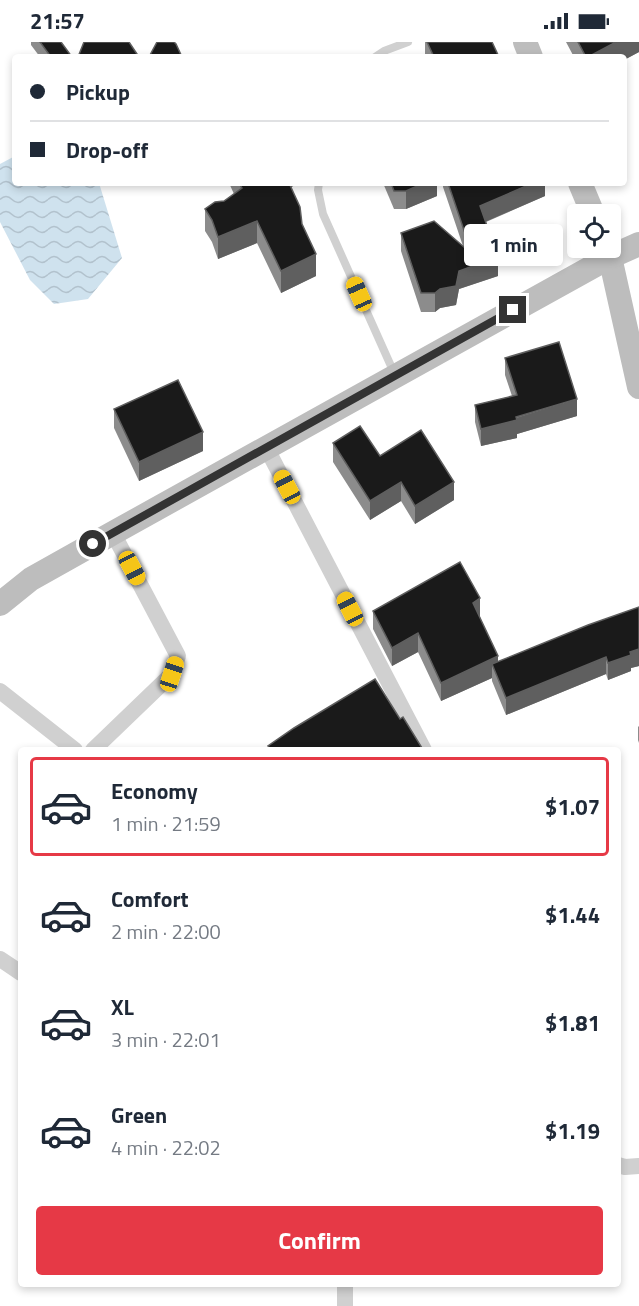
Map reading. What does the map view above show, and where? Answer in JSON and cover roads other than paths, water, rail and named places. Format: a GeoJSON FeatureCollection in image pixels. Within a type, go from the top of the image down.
{"type":"FeatureCollection","features":[{"type":"Feature","properties":{"kind":"street"},"geometry":{"type":"LineString","coordinates":[[581,186],[589,204]]}},
{"type":"Feature","properties":{"kind":"street"},"geometry":{"type":"LineString","coordinates":[[621,249],[639,244]]}},
{"type":"Feature","properties":{"kind":"street"},"geometry":{"type":"LineString","coordinates":[[0,604],[31,579],[395,375],[598,258]]}},
{"type":"Feature","properties":{"kind":"street"},"geometry":{"type":"LineString","coordinates":[[609,258],[639,387]]}},
{"type":"Feature","properties":{"kind":"street"},"geometry":{"type":"LineString","coordinates":[[266,447],[422,747]]}},
{"type":"Feature","properties":{"kind":"street"},"geometry":{"type":"LineString","coordinates":[[96,747],[172,674],[178,656],[113,533]]}},
{"type":"Feature","properties":{"kind":"street"},"geometry":{"type":"LineString","coordinates":[[0,691],[71,747]]}},
{"type":"Feature","properties":{"kind":"street"},"geometry":{"type":"LineString","coordinates":[[0,959],[18,971]]}},
{"type":"Feature","properties":{"kind":"street"},"geometry":{"type":"LineString","coordinates":[[621,1166],[639,1166]]}},
{"type":"Feature","properties":{"kind":"street"},"geometry":{"type":"LineString","coordinates":[[345,1287],[345,1306]]}},
{"type":"Feature","properties":{"kind":"lane"},"geometry":{"type":"LineString","coordinates":[[380,54],[408,42]]}},
{"type":"Feature","properties":{"kind":"lane"},"geometry":{"type":"LineString","coordinates":[[319,186],[323,214],[395,375]]}},
{"type":"Feature","properties":{"kind":"water"},"geometry":{"type":"Polygon","coordinates":[[[12,158],[12,186],[100,186],[122,258],[88,299],[54,304],[30,280],[0,222],[0,164],[12,158]]]}}]}
